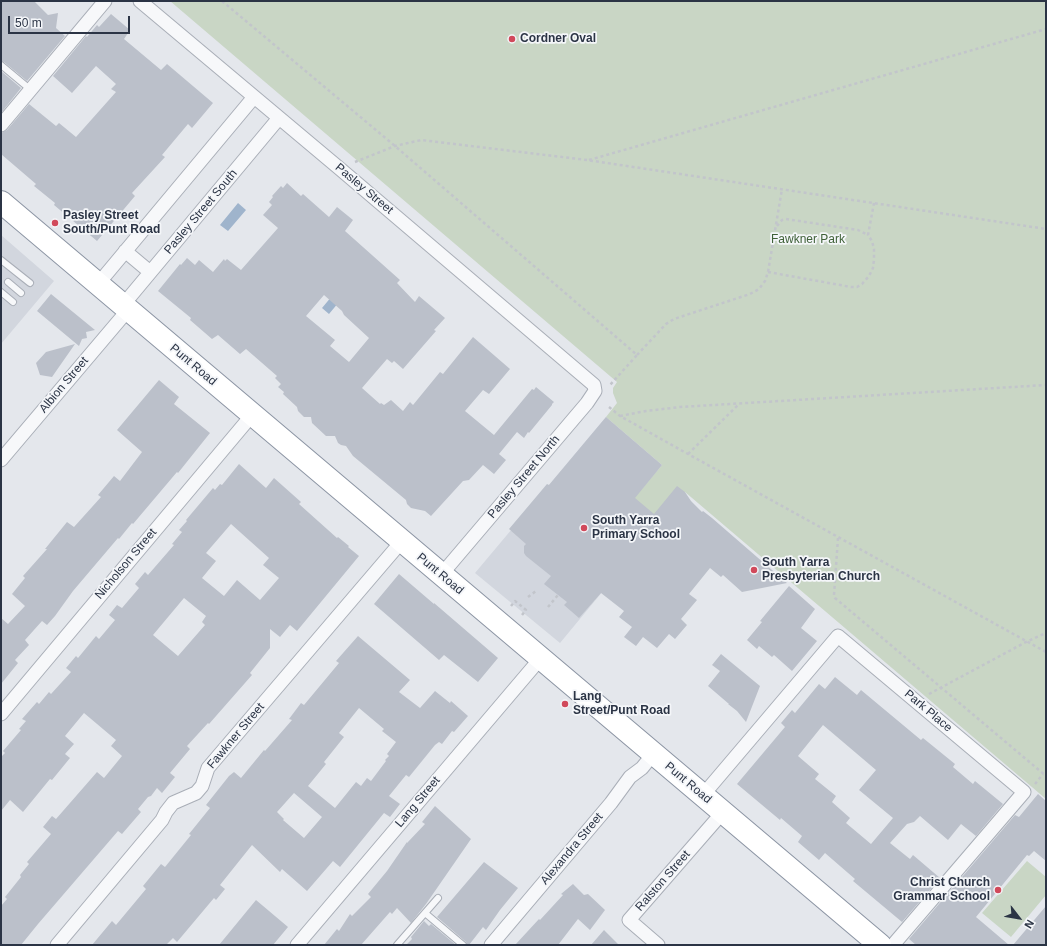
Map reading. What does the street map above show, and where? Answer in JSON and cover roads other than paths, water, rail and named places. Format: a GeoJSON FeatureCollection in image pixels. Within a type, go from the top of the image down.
{"type":"FeatureCollection","features":[{"type":"Feature","properties":{"kind":"highway","name":"Punt Road"},"geometry":{"type":"LineString","coordinates":[[1,202],[880,945]]}},
{"type":"Feature","properties":{"kind":"street"},"geometry":{"type":"LineString","coordinates":[[1,125],[105,1]]}},
{"type":"Feature","properties":{"kind":"street","name":"Pasley Street"},"geometry":{"type":"LineString","coordinates":[[140,1],[587,378]]}},
{"type":"Feature","properties":{"kind":"street"},"geometry":{"type":"LineString","coordinates":[[98,284],[254,97]]}},
{"type":"Feature","properties":{"kind":"street","name":"Pasley Street South"},"geometry":{"type":"LineString","coordinates":[[126,307],[150,272],[279,118]]}},
{"type":"Feature","properties":{"kind":"street"},"geometry":{"type":"LineString","coordinates":[[125,251],[150,272]]}},
{"type":"Feature","properties":{"kind":"street","name":"Albion Street"},"geometry":{"type":"LineString","coordinates":[[1,460],[126,307]]}},
{"type":"Feature","properties":{"kind":"street","name":"Pasley Street North"},"geometry":{"type":"LineString","coordinates":[[441,575],[594,394],[594,385],[587,378]]}},
{"type":"Feature","properties":{"kind":"street","name":"Nicholson Street"},"geometry":{"type":"LineString","coordinates":[[1,714],[252,415]]}},
{"type":"Feature","properties":{"kind":"street","name":"Fawkner Street"},"geometry":{"type":"LineString","coordinates":[[57,945],[162,820],[173,803],[196,793],[202,786],[208,768],[402,542]]}},
{"type":"Feature","properties":{"kind":"street","name":"Park Place"},"geometry":{"type":"LineString","coordinates":[[703,795],[838,636],[1024,792],[893,945]]}},
{"type":"Feature","properties":{"kind":"street","name":"Lang Street"},"geometry":{"type":"LineString","coordinates":[[297,945],[540,659]]}},
{"type":"Feature","properties":{"kind":"street","name":"Alexandra Street"},"geometry":{"type":"LineString","coordinates":[[490,945],[611,803],[630,777],[642,768],[654,753]]}},
{"type":"Feature","properties":{"kind":"street","name":"Ralston Street"},"geometry":{"type":"LineString","coordinates":[[658,945],[629,920],[722,812]]}},
{"type":"Feature","properties":{"kind":"lane"},"geometry":{"type":"LineString","coordinates":[[1,65],[31,90]]}},
{"type":"Feature","properties":{"kind":"lane"},"geometry":{"type":"LineString","coordinates":[[1,260],[30,283]]}},
{"type":"Feature","properties":{"kind":"lane"},"geometry":{"type":"LineString","coordinates":[[8,282],[21,293]]}},
{"type":"Feature","properties":{"kind":"lane"},"geometry":{"type":"LineString","coordinates":[[1,292],[13,302]]}},
{"type":"Feature","properties":{"kind":"lane"},"geometry":{"type":"LineString","coordinates":[[397,945],[438,898]]}},
{"type":"Feature","properties":{"kind":"lane"},"geometry":{"type":"LineString","coordinates":[[425,913],[462,945]]}},
{"type":"Feature","properties":{"kind":"water"},"geometry":{"type":"Polygon","coordinates":[[[238,203],[246,210],[228,231],[220,225],[238,203]]]}},
{"type":"Feature","properties":{"kind":"water"},"geometry":{"type":"Polygon","coordinates":[[[337,290],[344,296],[329,314],[322,308],[337,290]]]}},
{"type":"Feature","properties":{"kind":"place","name":"Cordner Oval"},"geometry":{"type":"Point","coordinates":[512,39]}},
{"type":"Feature","properties":{"kind":"place","name":"Pasley Street South/Punt Road"},"geometry":{"type":"Point","coordinates":[55,223]}},
{"type":"Feature","properties":{"kind":"place","name":"South Yarra Primary School"},"geometry":{"type":"Point","coordinates":[584,528]}},
{"type":"Feature","properties":{"kind":"place","name":"South Yarra Presbyterian Church"},"geometry":{"type":"Point","coordinates":[754,570]}},
{"type":"Feature","properties":{"kind":"place","name":"Lang Street/Punt Road"},"geometry":{"type":"Point","coordinates":[565,704]}},
{"type":"Feature","properties":{"kind":"place","name":"Christ Church Grammar School"},"geometry":{"type":"Point","coordinates":[998,890]}},
{"type":"Feature","properties":{"kind":"park label","name":"Fawkner Park"},"geometry":{"type":"Point","coordinates":[808,240]}}]}
